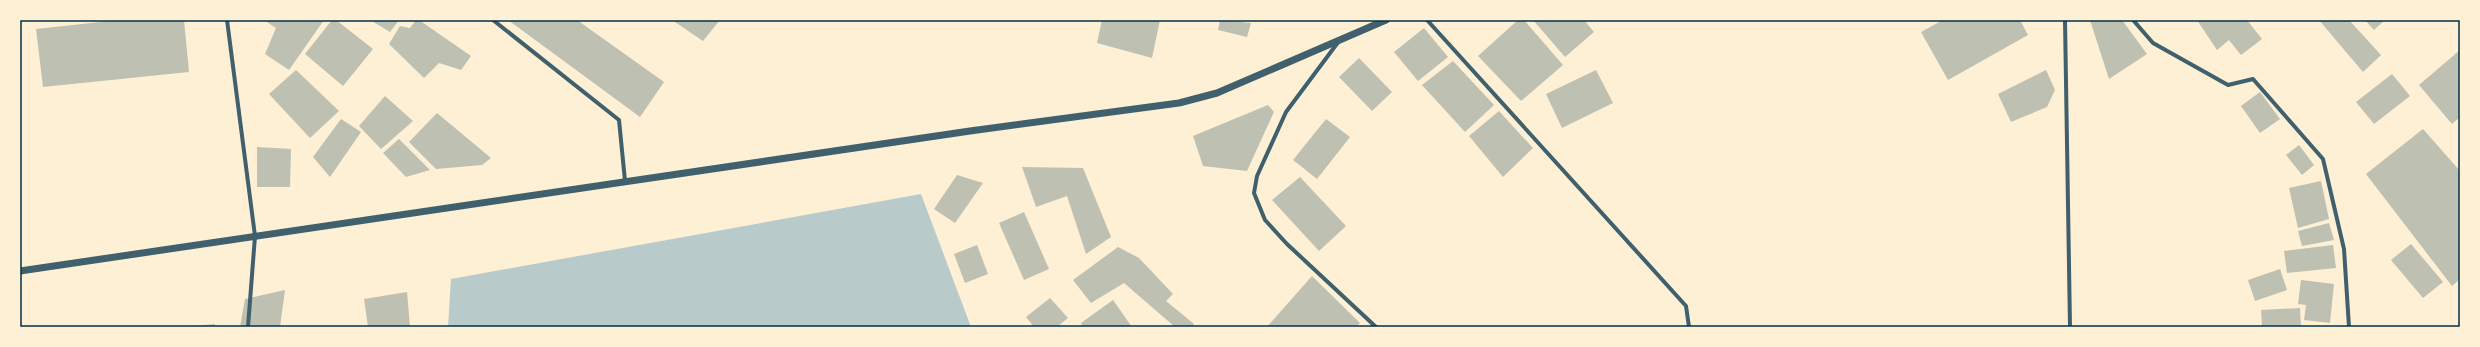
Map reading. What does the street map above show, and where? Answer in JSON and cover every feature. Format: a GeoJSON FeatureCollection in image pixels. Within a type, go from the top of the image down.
{"type":"FeatureCollection","features":[{"type":"Feature","properties":{"kind":"street"},"geometry":{"type":"LineString","coordinates":[[226,20],[255,236],[248,327]]}},
{"type":"Feature","properties":{"kind":"street"},"geometry":{"type":"LineString","coordinates":[[493,20],[619,120],[625,181]]}},
{"type":"Feature","properties":{"kind":"street"},"geometry":{"type":"LineString","coordinates":[[20,271],[625,181],[1179,103],[1217,93],[1386,20]]}},
{"type":"Feature","properties":{"kind":"street"},"geometry":{"type":"LineString","coordinates":[[1427,20],[1686,306],[1689,327]]}},
{"type":"Feature","properties":{"kind":"street"},"geometry":{"type":"LineString","coordinates":[[2065,20],[2070,327]]}},
{"type":"Feature","properties":{"kind":"street"},"geometry":{"type":"LineString","coordinates":[[2133,20],[2153,43],[2228,84],[2253,79],[2323,159],[2344,249],[2349,327]]}},
{"type":"Feature","properties":{"kind":"street"},"geometry":{"type":"LineString","coordinates":[[1340,40],[1286,112],[1257,176],[1254,193],[1265,220],[1287,244],[1376,327]]}},
{"type":"Feature","properties":{"kind":"shaded area"},"geometry":{"type":"Polygon","coordinates":[[[921,194],[971,327],[448,327],[451,279],[921,194]]]}},
{"type":"Feature","properties":{"kind":"building"},"geometry":{"type":"Polygon","coordinates":[[[119,20],[184,20],[189,72],[43,87],[36,29],[119,20]]]}},
{"type":"Feature","properties":{"kind":"building"},"geometry":{"type":"Polygon","coordinates":[[[264,20],[324,20],[289,70],[265,54],[276,28],[264,20]]]}},
{"type":"Feature","properties":{"kind":"building"},"geometry":{"type":"Polygon","coordinates":[[[332,20],[336,20],[373,49],[343,86],[305,54],[332,20]]]}},
{"type":"Feature","properties":{"kind":"building"},"geometry":{"type":"Polygon","coordinates":[[[370,20],[399,20],[390,32],[370,20]]]}},
{"type":"Feature","properties":{"kind":"building"},"geometry":{"type":"Polygon","coordinates":[[[416,20],[419,20],[471,56],[461,70],[439,63],[424,78],[389,44],[400,26],[410,28],[416,20]]]}},
{"type":"Feature","properties":{"kind":"building"},"geometry":{"type":"Polygon","coordinates":[[[508,20],[577,20],[664,82],[640,117],[508,20]]]}},
{"type":"Feature","properties":{"kind":"building"},"geometry":{"type":"Polygon","coordinates":[[[672,20],[720,20],[703,41],[672,20]]]}},
{"type":"Feature","properties":{"kind":"building"},"geometry":{"type":"Polygon","coordinates":[[[1102,20],[1160,20],[1152,58],[1097,43],[1102,20]]]}},
{"type":"Feature","properties":{"kind":"building"},"geometry":{"type":"Polygon","coordinates":[[[1220,20],[1251,23],[1247,37],[1218,30],[1220,20]]]}},
{"type":"Feature","properties":{"kind":"building"},"geometry":{"type":"Polygon","coordinates":[[[1518,20],[1524,20],[1563,65],[1521,101],[1478,56],[1518,20]]]}},
{"type":"Feature","properties":{"kind":"building"},"geometry":{"type":"Polygon","coordinates":[[[1533,20],[1584,20],[1594,32],[1565,57],[1533,20]]]}},
{"type":"Feature","properties":{"kind":"building"},"geometry":{"type":"Polygon","coordinates":[[[1943,20],[2020,20],[2028,35],[1948,80],[1921,32],[1943,20]]]}},
{"type":"Feature","properties":{"kind":"building"},"geometry":{"type":"Polygon","coordinates":[[[2090,20],[2122,20],[2147,54],[2109,79],[2090,20]]]}},
{"type":"Feature","properties":{"kind":"building"},"geometry":{"type":"Polygon","coordinates":[[[2197,20],[2247,20],[2262,39],[2241,55],[2229,40],[2217,50],[2197,20]]]}},
{"type":"Feature","properties":{"kind":"building"},"geometry":{"type":"Polygon","coordinates":[[[2319,20],[2349,20],[2381,55],[2363,72],[2319,20]]]}},
{"type":"Feature","properties":{"kind":"building"},"geometry":{"type":"Polygon","coordinates":[[[2365,20],[2385,20],[2374,30],[2365,20]]]}},
{"type":"Feature","properties":{"kind":"building"},"geometry":{"type":"Polygon","coordinates":[[[1424,28],[1448,57],[1418,81],[1394,52],[1424,28]]]}},
{"type":"Feature","properties":{"kind":"building"},"geometry":{"type":"Polygon","coordinates":[[[2460,50],[2460,117],[2452,124],[2419,85],[2460,50]]]}},
{"type":"Feature","properties":{"kind":"building"},"geometry":{"type":"Polygon","coordinates":[[[1359,58],[1392,92],[1372,111],[1339,77],[1359,58]]]}},
{"type":"Feature","properties":{"kind":"building"},"geometry":{"type":"Polygon","coordinates":[[[1453,61],[1494,105],[1465,132],[1422,85],[1453,61]]]}},
{"type":"Feature","properties":{"kind":"building"},"geometry":{"type":"Polygon","coordinates":[[[296,70],[339,111],[310,138],[269,94],[296,70]]]}},
{"type":"Feature","properties":{"kind":"building"},"geometry":{"type":"Polygon","coordinates":[[[1596,70],[1613,103],[1562,128],[1546,94],[1596,70]]]}},
{"type":"Feature","properties":{"kind":"building"},"geometry":{"type":"Polygon","coordinates":[[[2046,70],[2055,90],[2047,107],[2011,122],[1998,94],[2046,70]]]}},
{"type":"Feature","properties":{"kind":"building"},"geometry":{"type":"Polygon","coordinates":[[[2392,74],[2410,96],[2374,124],[2356,102],[2392,74]]]}},
{"type":"Feature","properties":{"kind":"building"},"geometry":{"type":"Polygon","coordinates":[[[2260,92],[2280,119],[2260,133],[2241,106],[2260,92]]]}},
{"type":"Feature","properties":{"kind":"building"},"geometry":{"type":"Polygon","coordinates":[[[385,96],[413,121],[381,149],[359,126],[385,96]]]}},
{"type":"Feature","properties":{"kind":"building"},"geometry":{"type":"Polygon","coordinates":[[[1268,105],[1274,112],[1247,171],[1203,166],[1193,136],[1268,105]]]}},
{"type":"Feature","properties":{"kind":"building"},"geometry":{"type":"Polygon","coordinates":[[[1499,111],[1533,148],[1503,177],[1469,136],[1499,111]]]}},
{"type":"Feature","properties":{"kind":"building"},"geometry":{"type":"Polygon","coordinates":[[[437,113],[491,158],[482,165],[436,169],[409,142],[437,113]]]}},
{"type":"Feature","properties":{"kind":"building"},"geometry":{"type":"Polygon","coordinates":[[[341,119],[361,132],[330,177],[313,157],[341,119]]]}},
{"type":"Feature","properties":{"kind":"building"},"geometry":{"type":"Polygon","coordinates":[[[1326,119],[1350,137],[1317,179],[1293,160],[1326,119]]]}},
{"type":"Feature","properties":{"kind":"building"},"geometry":{"type":"Polygon","coordinates":[[[2423,129],[2460,171],[2460,279],[2452,286],[2366,174],[2423,129]]]}},
{"type":"Feature","properties":{"kind":"building"},"geometry":{"type":"Polygon","coordinates":[[[399,139],[430,170],[406,177],[383,153],[399,139]]]}},
{"type":"Feature","properties":{"kind":"building"},"geometry":{"type":"Polygon","coordinates":[[[2299,145],[2314,165],[2302,175],[2286,155],[2299,145]]]}},
{"type":"Feature","properties":{"kind":"building"},"geometry":{"type":"Polygon","coordinates":[[[257,147],[291,149],[290,187],[257,187],[257,147]]]}},
{"type":"Feature","properties":{"kind":"building"},"geometry":{"type":"Polygon","coordinates":[[[1022,167],[1083,168],[1111,237],[1086,254],[1067,196],[1036,207],[1022,167]]]}},
{"type":"Feature","properties":{"kind":"building"},"geometry":{"type":"Polygon","coordinates":[[[957,175],[983,183],[955,223],[934,209],[957,175]]]}},
{"type":"Feature","properties":{"kind":"building"},"geometry":{"type":"Polygon","coordinates":[[[1300,177],[1346,226],[1319,251],[1272,200],[1300,177]]]}},
{"type":"Feature","properties":{"kind":"building"},"geometry":{"type":"Polygon","coordinates":[[[2321,181],[2329,219],[2298,228],[2289,188],[2321,181]]]}},
{"type":"Feature","properties":{"kind":"building"},"geometry":{"type":"Polygon","coordinates":[[[1024,212],[1049,269],[1024,280],[999,223],[1024,212]]]}},
{"type":"Feature","properties":{"kind":"building"},"geometry":{"type":"Polygon","coordinates":[[[2329,223],[2334,240],[2302,246],[2298,231],[2329,223]]]}},
{"type":"Feature","properties":{"kind":"building"},"geometry":{"type":"Polygon","coordinates":[[[2411,244],[2443,282],[2423,298],[2391,260],[2411,244]]]}},
{"type":"Feature","properties":{"kind":"building"},"geometry":{"type":"Polygon","coordinates":[[[977,245],[988,274],[965,283],[954,254],[977,245]]]}},
{"type":"Feature","properties":{"kind":"building"},"geometry":{"type":"Polygon","coordinates":[[[2333,245],[2336,268],[2287,273],[2284,251],[2333,245]]]}},
{"type":"Feature","properties":{"kind":"building"},"geometry":{"type":"Polygon","coordinates":[[[1118,247],[1139,258],[1173,294],[1166,301],[1194,324],[1192,327],[1175,327],[1124,283],[1091,303],[1073,280],[1118,247]]]}},
{"type":"Feature","properties":{"kind":"building"},"geometry":{"type":"Polygon","coordinates":[[[2280,269],[2287,290],[2255,301],[2248,280],[2280,269]]]}},
{"type":"Feature","properties":{"kind":"building"},"geometry":{"type":"Polygon","coordinates":[[[1312,276],[1360,323],[1356,327],[1267,327],[1312,276]]]}},
{"type":"Feature","properties":{"kind":"building"},"geometry":{"type":"Polygon","coordinates":[[[2301,280],[2334,284],[2330,323],[2304,320],[2306,305],[2298,304],[2301,280]]]}},
{"type":"Feature","properties":{"kind":"building"},"geometry":{"type":"Polygon","coordinates":[[[285,290],[280,327],[240,327],[245,299],[285,290]]]}},
{"type":"Feature","properties":{"kind":"building"},"geometry":{"type":"Polygon","coordinates":[[[407,292],[410,327],[368,327],[364,299],[407,292]]]}},
{"type":"Feature","properties":{"kind":"building"},"geometry":{"type":"Polygon","coordinates":[[[1050,298],[1068,318],[1057,327],[1034,327],[1026,317],[1050,298]]]}},
{"type":"Feature","properties":{"kind":"building"},"geometry":{"type":"Polygon","coordinates":[[[1113,300],[1132,327],[1083,327],[1081,323],[1113,300]]]}},
{"type":"Feature","properties":{"kind":"building"},"geometry":{"type":"Polygon","coordinates":[[[2300,308],[2301,327],[2262,327],[2261,310],[2300,308]]]}},
{"type":"Feature","properties":{"kind":"building"},"geometry":{"type":"Polygon","coordinates":[[[215,324],[215,327],[194,327],[194,326],[215,324]]]}}]}
